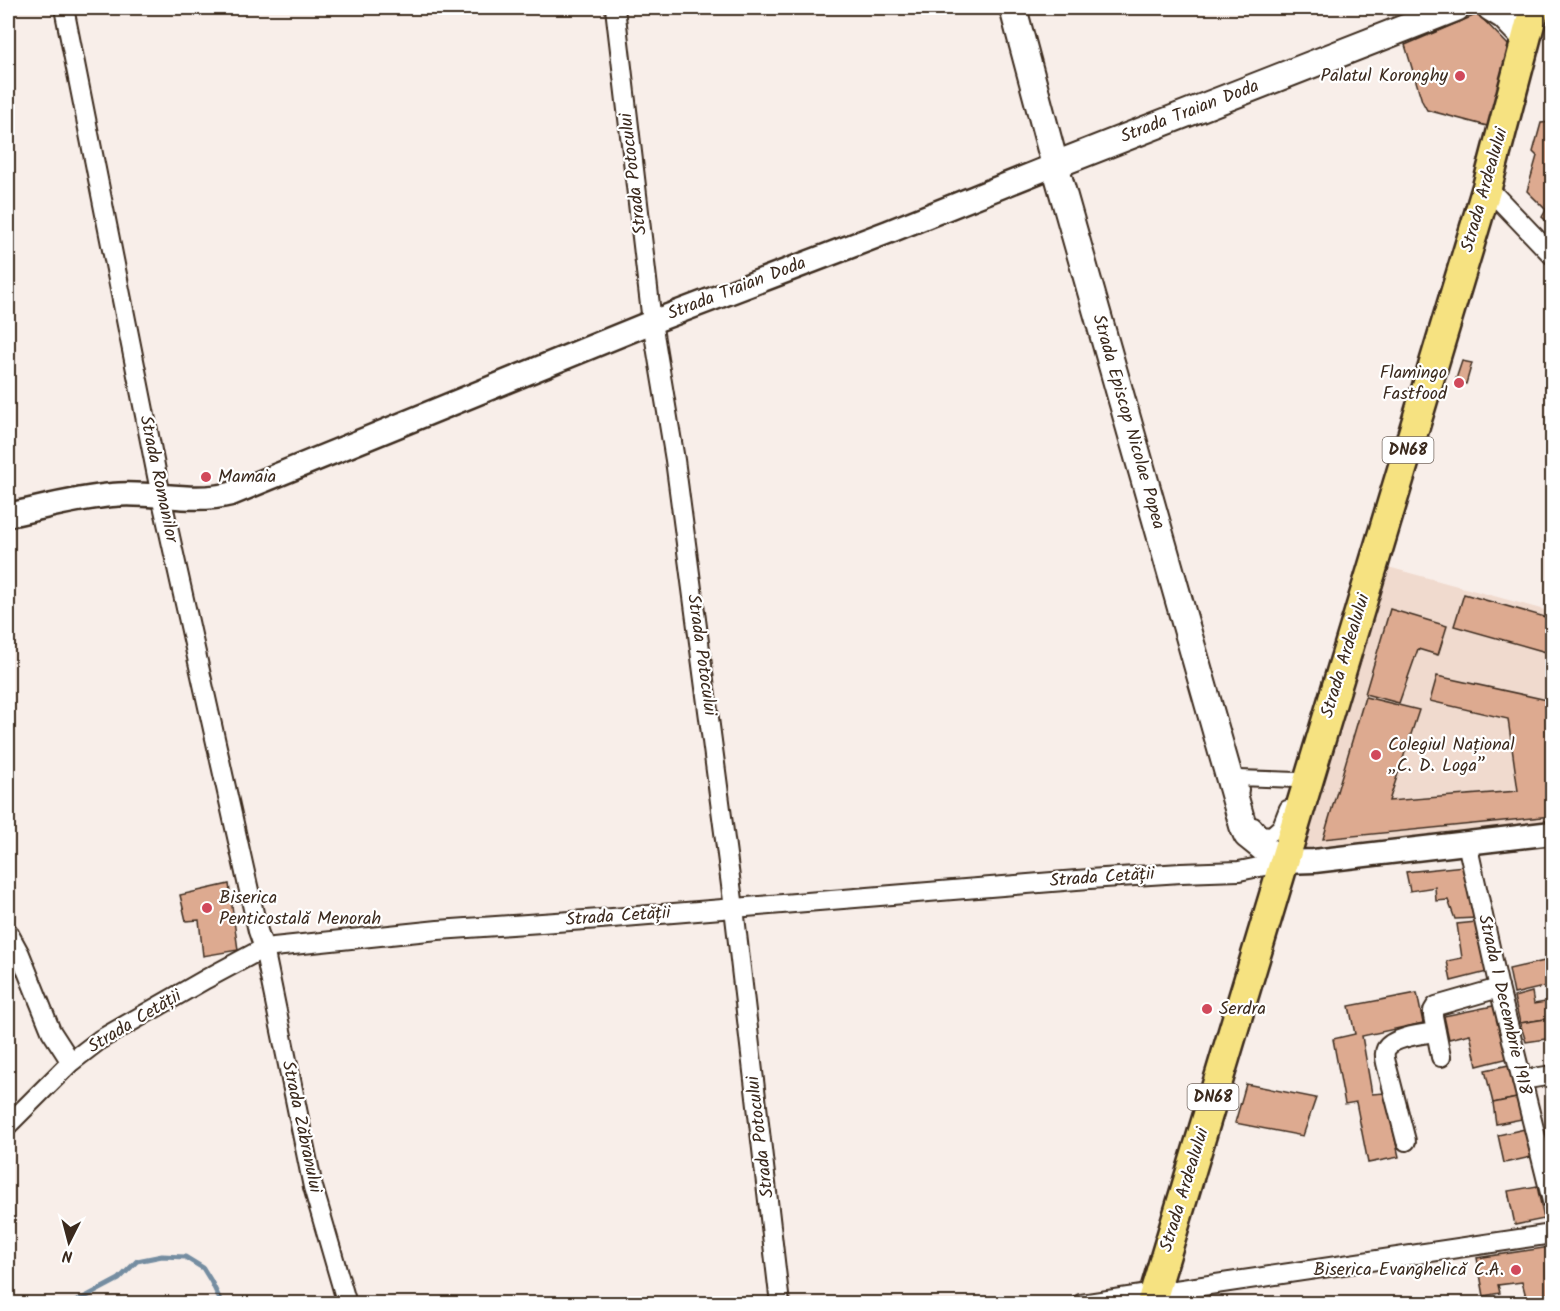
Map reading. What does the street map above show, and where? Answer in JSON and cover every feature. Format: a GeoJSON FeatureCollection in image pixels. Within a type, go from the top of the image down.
{"type":"FeatureCollection","features":[{"type":"Feature","properties":{"kind":"main road","name":"Strada Episcop Nicolae Popea"},"geometry":{"type":"LineString","coordinates":[[1013,8],[1055,165],[1234,778],[1247,835],[1284,862]]}},
{"type":"Feature","properties":{"kind":"main road","name":"Strada Traian Doda"},"geometry":{"type":"LineString","coordinates":[[1055,165],[1456,8]]}},
{"type":"Feature","properties":{"kind":"main road"},"geometry":{"type":"LineString","coordinates":[[1491,8],[1504,16],[1526,39]]}},
{"type":"Feature","properties":{"kind":"main road","name":"Strada Ardealului"},"geometry":{"type":"LineString","coordinates":[[1153,1298],[1284,862],[1302,781],[1487,187],[1536,8]]}},
{"type":"Feature","properties":{"kind":"street","name":"Strada Romanilor"},"geometry":{"type":"LineString","coordinates":[[64,8],[161,496],[258,931],[264,948]]}},
{"type":"Feature","properties":{"kind":"street","name":"Strada Potocului"},"geometry":{"type":"LineString","coordinates":[[615,8],[652,322],[676,472],[734,908],[780,1304]]}},
{"type":"Feature","properties":{"kind":"street","name":"Strada Traian Doda"},"geometry":{"type":"LineString","coordinates":[[8,515],[78,499],[112,495],[215,498],[231,494],[652,322],[888,232],[1055,165]]}},
{"type":"Feature","properties":{"kind":"street"},"geometry":{"type":"LineString","coordinates":[[1487,187],[1552,255]]}},
{"type":"Feature","properties":{"kind":"street"},"geometry":{"type":"LineString","coordinates":[[1234,778],[1302,781],[1280,826],[1271,834],[1261,833],[1254,825],[1234,778]]}},
{"type":"Feature","properties":{"kind":"street"},"geometry":{"type":"LineString","coordinates":[[1284,862],[1314,861],[1552,834]]}},
{"type":"Feature","properties":{"kind":"street","name":"Strada 1 Decembrie 1918"},"geometry":{"type":"LineString","coordinates":[[1467,843],[1499,988],[1552,1201]]}},
{"type":"Feature","properties":{"kind":"street","name":"Strada Cetății"},"geometry":{"type":"LineString","coordinates":[[8,1125],[71,1062],[101,1039],[264,948],[438,930],[1089,879],[1239,871],[1284,862]]}},
{"type":"Feature","properties":{"kind":"street"},"geometry":{"type":"LineString","coordinates":[[8,932],[20,954],[51,1030],[71,1062]]}},
{"type":"Feature","properties":{"kind":"street","name":"Strada Zăbranului"},"geometry":{"type":"LineString","coordinates":[[264,948],[314,1187],[347,1304]]}},
{"type":"Feature","properties":{"kind":"street"},"geometry":{"type":"LineString","coordinates":[[1441,1057],[1433,1016],[1436,1006],[1499,988]]}},
{"type":"Feature","properties":{"kind":"street"},"geometry":{"type":"LineString","coordinates":[[1406,1141],[1385,1054],[1387,1048],[1395,1041],[1436,1032]]}},
{"type":"Feature","properties":{"kind":"street"},"geometry":{"type":"LineString","coordinates":[[1522,1080],[1552,1075]]}},
{"type":"Feature","properties":{"kind":"street"},"geometry":{"type":"LineString","coordinates":[[1081,1304],[1153,1298],[1552,1234]]}},
{"type":"Feature","properties":{"kind":"shaded area"},"geometry":{"type":"Polygon","coordinates":[[[1388,567],[1552,612],[1552,821],[1303,848],[1388,567]]]}},
{"type":"Feature","properties":{"kind":"building","name":"Palatul Koronghy"},"geometry":{"type":"Polygon","coordinates":[[[1478,14],[1514,51],[1491,127],[1427,110],[1422,101],[1405,45],[1478,14]]]}},
{"type":"Feature","properties":{"kind":"building"},"geometry":{"type":"Polygon","coordinates":[[[1552,122],[1552,226],[1542,217],[1546,210],[1527,191],[1537,156],[1533,152],[1541,123],[1552,122]]]}},
{"type":"Feature","properties":{"kind":"building"},"geometry":{"type":"Polygon","coordinates":[[[1462,361],[1472,363],[1466,384],[1455,382],[1462,361]]]}},
{"type":"Feature","properties":{"kind":"building"},"geometry":{"type":"Polygon","coordinates":[[[1464,594],[1552,619],[1552,630],[1546,652],[1454,626],[1464,594]]]}},
{"type":"Feature","properties":{"kind":"building"},"geometry":{"type":"Polygon","coordinates":[[[1390,609],[1447,626],[1438,655],[1418,649],[1399,703],[1365,694],[1390,609]]]}},
{"type":"Feature","properties":{"kind":"building","name":"Colegiul Național „C. D. Loga”"},"geometry":{"type":"Polygon","coordinates":[[[1437,676],[1552,701],[1552,816],[1323,839],[1365,697],[1419,710],[1389,801],[1518,791],[1508,719],[1430,701],[1437,676]]]}},
{"type":"Feature","properties":{"kind":"building"},"geometry":{"type":"Polygon","coordinates":[[[1464,866],[1476,918],[1455,919],[1448,900],[1436,901],[1435,887],[1410,891],[1406,872],[1464,866]]]}},
{"type":"Feature","properties":{"kind":"building","name":"Biserica Penticostală Menorah"},"geometry":{"type":"Polygon","coordinates":[[[229,884],[238,950],[203,956],[199,920],[186,921],[180,895],[229,884]]]}},
{"type":"Feature","properties":{"kind":"building"},"geometry":{"type":"Polygon","coordinates":[[[1476,922],[1487,972],[1451,981],[1447,961],[1462,958],[1457,924],[1476,922]]]}},
{"type":"Feature","properties":{"kind":"building"},"geometry":{"type":"Polygon","coordinates":[[[1549,960],[1552,985],[1514,994],[1509,969],[1549,960]]]}},
{"type":"Feature","properties":{"kind":"building"},"geometry":{"type":"Polygon","coordinates":[[[1532,992],[1534,1004],[1552,1001],[1552,1018],[1520,1023],[1514,997],[1532,992]]]}},
{"type":"Feature","properties":{"kind":"building"},"geometry":{"type":"Polygon","coordinates":[[[1417,993],[1423,1023],[1362,1036],[1372,1094],[1385,1093],[1399,1157],[1368,1163],[1356,1102],[1345,1104],[1333,1039],[1355,1034],[1349,1006],[1417,993]]]}},
{"type":"Feature","properties":{"kind":"building"},"geometry":{"type":"Polygon","coordinates":[[[1498,1005],[1509,1058],[1477,1066],[1470,1034],[1449,1039],[1444,1016],[1498,1005]]]}},
{"type":"Feature","properties":{"kind":"building"},"geometry":{"type":"Polygon","coordinates":[[[1552,1018],[1552,1038],[1526,1042],[1520,1023],[1552,1018]]]}},
{"type":"Feature","properties":{"kind":"building"},"geometry":{"type":"Polygon","coordinates":[[[1509,1065],[1517,1098],[1493,1103],[1485,1070],[1509,1065]]]}},
{"type":"Feature","properties":{"kind":"building"},"geometry":{"type":"Polygon","coordinates":[[[1246,1084],[1316,1098],[1303,1136],[1235,1123],[1246,1084]]]}},
{"type":"Feature","properties":{"kind":"building"},"geometry":{"type":"Polygon","coordinates":[[[1517,1098],[1522,1119],[1496,1124],[1493,1103],[1517,1098]]]}},
{"type":"Feature","properties":{"kind":"building"},"geometry":{"type":"Polygon","coordinates":[[[1525,1129],[1531,1157],[1504,1163],[1498,1135],[1525,1129]]]}},
{"type":"Feature","properties":{"kind":"building"},"geometry":{"type":"Polygon","coordinates":[[[1537,1186],[1544,1219],[1515,1225],[1508,1191],[1537,1186]]]}},
{"type":"Feature","properties":{"kind":"building","name":"Biserica Evanghelică C.A."},"geometry":{"type":"Polygon","coordinates":[[[1550,1247],[1552,1304],[1528,1304],[1522,1282],[1498,1285],[1500,1293],[1484,1296],[1477,1258],[1550,1247]]]}},
{"type":"Feature","properties":{"kind":"waterway"},"geometry":{"type":"LineString","coordinates":[[72,1304],[119,1279],[137,1261],[162,1256],[185,1257],[203,1268],[222,1304]]}},
{"type":"Feature","properties":{"kind":"place","name":"Palatul Koronghy"},"geometry":{"type":"Point","coordinates":[1460,76]}},
{"type":"Feature","properties":{"kind":"place","name":"Flamingo Fastfood"},"geometry":{"type":"Point","coordinates":[1459,383]}},
{"type":"Feature","properties":{"kind":"place","name":"Mamaia"},"geometry":{"type":"Point","coordinates":[206,477]}},
{"type":"Feature","properties":{"kind":"place","name":"Colegiul Național „C. D. Loga”"},"geometry":{"type":"Point","coordinates":[1376,755]}},
{"type":"Feature","properties":{"kind":"place","name":"Biserica Penticostală Menorah"},"geometry":{"type":"Point","coordinates":[207,908]}},
{"type":"Feature","properties":{"kind":"place","name":"Serdra"},"geometry":{"type":"Point","coordinates":[1207,1009]}},
{"type":"Feature","properties":{"kind":"place","name":"Biserica Evanghelică C.A."},"geometry":{"type":"Point","coordinates":[1516,1270]}}]}
